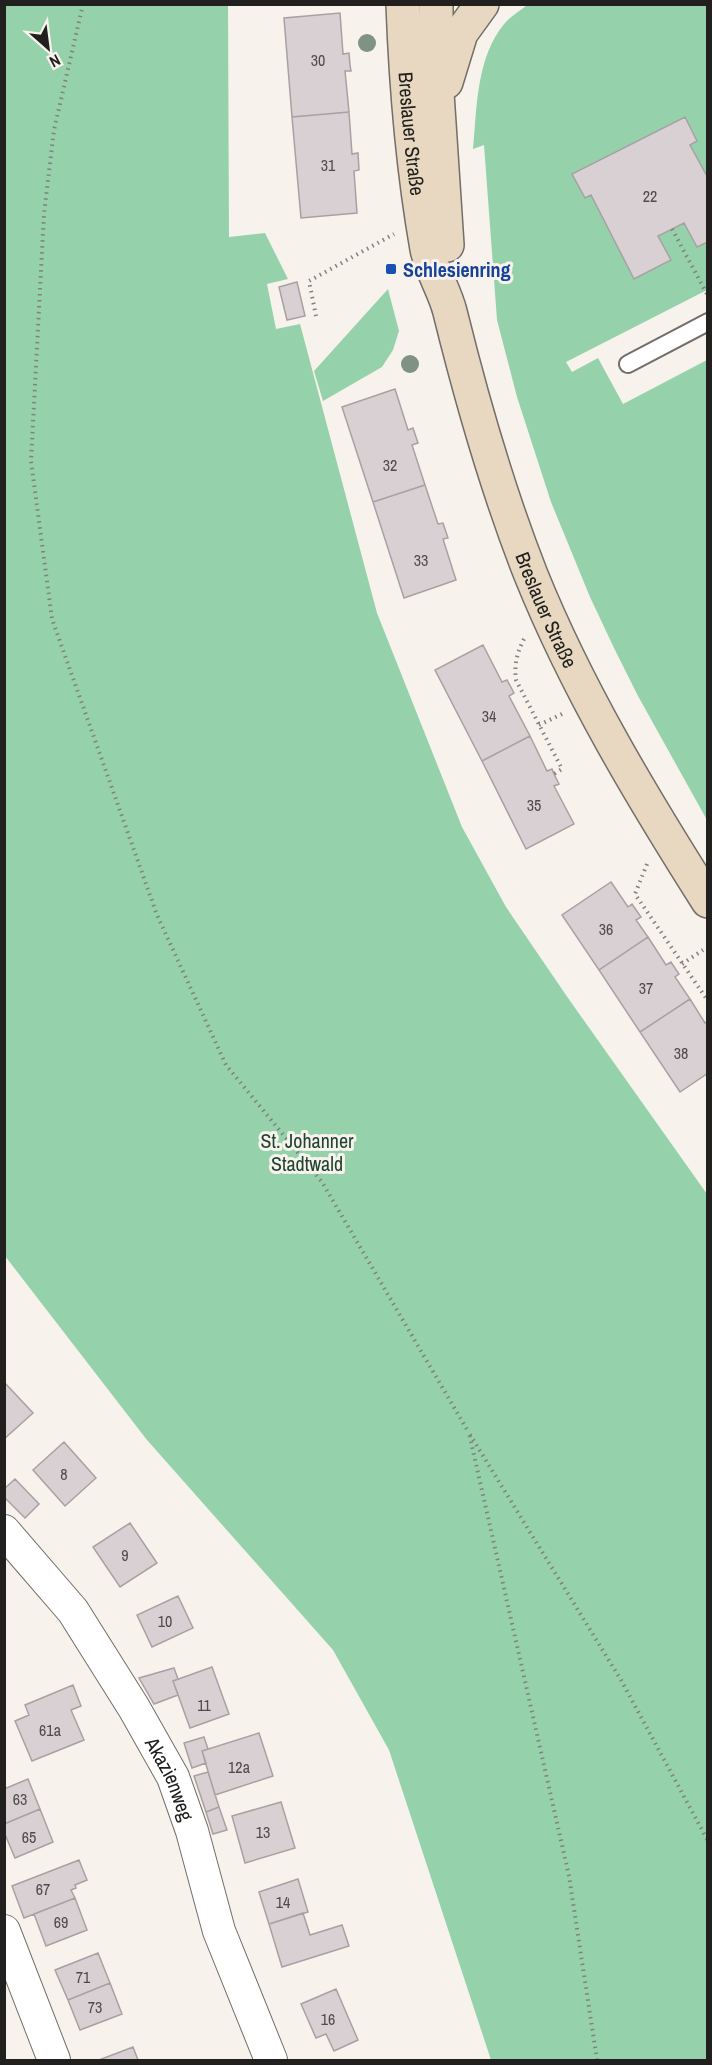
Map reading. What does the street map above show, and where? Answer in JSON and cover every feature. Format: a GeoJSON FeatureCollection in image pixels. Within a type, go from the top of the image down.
{"type":"FeatureCollection","features":[{"type":"Feature","properties":{"kind":"street","name":"Breslauer Straße"},"geometry":{"type":"LineString","coordinates":[[403,4],[417,184],[428,253],[446,294],[465,373],[489,453],[532,575],[582,684],[617,749],[708,901]]}},
{"type":"Feature","properties":{"kind":"street","name":"Breslauer Straße"},"geometry":{"type":"LineString","coordinates":[[436,4],[436,78],[447,249],[446,294]]}},
{"type":"Feature","properties":{"kind":"street"},"geometry":{"type":"LineString","coordinates":[[439,135],[451,60],[461,33],[482,4]]}},
{"type":"Feature","properties":{"kind":"street","name":"Akazienweg"},"geometry":{"type":"LineString","coordinates":[[4,1532],[74,1611],[134,1708],[173,1777],[192,1831],[219,1931],[271,2061]]}},
{"type":"Feature","properties":{"kind":"street"},"geometry":{"type":"LineString","coordinates":[[4,1930],[54,2061]]}},
{"type":"Feature","properties":{"kind":"lane"},"geometry":{"type":"LineString","coordinates":[[628,364],[708,322]]}},
{"type":"Feature","properties":{"kind":"path"},"geometry":{"type":"LineString","coordinates":[[83,4],[54,130],[44,214],[31,461],[52,619],[157,915],[226,1065],[322,1182],[469,1433],[621,1680],[708,1841]]}},
{"type":"Feature","properties":{"kind":"path"},"geometry":{"type":"LineString","coordinates":[[672,229],[708,296]]}},
{"type":"Feature","properties":{"kind":"path"},"geometry":{"type":"LineString","coordinates":[[316,316],[309,281],[399,231]]}},
{"type":"Feature","properties":{"kind":"path"},"geometry":{"type":"LineString","coordinates":[[525,635],[517,653],[516,680],[562,770],[554,774]]}},
{"type":"Feature","properties":{"kind":"path"},"geometry":{"type":"LineString","coordinates":[[509,684],[516,680]]}},
{"type":"Feature","properties":{"kind":"path"},"geometry":{"type":"LineString","coordinates":[[539,725],[562,714]]}},
{"type":"Feature","properties":{"kind":"path"},"geometry":{"type":"LineString","coordinates":[[647,864],[635,894],[708,1001]]}},
{"type":"Feature","properties":{"kind":"path"},"geometry":{"type":"LineString","coordinates":[[682,963],[703,950]]}},
{"type":"Feature","properties":{"kind":"path"},"geometry":{"type":"LineString","coordinates":[[469,1433],[569,1876],[597,2061]]}},
{"type":"Feature","properties":{"kind":"green space","name":"St. Johanner Stadtwald"},"geometry":{"type":"Polygon","coordinates":[[[5,4],[228,5],[229,237],[265,233],[288,279],[267,284],[276,329],[300,324],[377,613],[462,827],[506,907],[707,1194],[707,2060],[491,2060],[389,1750],[333,1650],[147,1440],[5,1256],[5,4]]]}},
{"type":"Feature","properties":{"kind":"green space"},"geometry":{"type":"Polygon","coordinates":[[[527,5],[707,5],[707,290],[566,362],[572,372],[598,358],[623,404],[707,360],[707,820],[638,696],[590,597],[551,502],[517,397],[497,320],[484,145],[473,149],[476,117],[480,83],[488,51],[495,36],[505,23],[527,5]]]}},
{"type":"Feature","properties":{"kind":"green space"},"geometry":{"type":"Polygon","coordinates":[[[388,289],[399,331],[393,350],[382,367],[323,401],[314,371],[388,289]]]}},
{"type":"Feature","properties":{"kind":"building"},"geometry":{"type":"Polygon","coordinates":[[[340,13],[343,54],[349,53],[351,71],[345,71],[349,112],[292,117],[284,18],[340,13]]]}},
{"type":"Feature","properties":{"kind":"building"},"geometry":{"type":"Polygon","coordinates":[[[349,112],[352,154],[358,153],[359,170],[354,171],[357,213],[301,218],[292,117],[349,112]]]}},
{"type":"Feature","properties":{"kind":"building"},"geometry":{"type":"Polygon","coordinates":[[[685,117],[697,141],[690,145],[708,178],[708,242],[697,247],[684,223],[658,236],[671,260],[634,279],[591,195],[585,198],[572,174],[685,117]]]}},
{"type":"Feature","properties":{"kind":"building"},"geometry":{"type":"Polygon","coordinates":[[[297,282],[305,316],[287,320],[279,287],[297,282]]]}},
{"type":"Feature","properties":{"kind":"building"},"geometry":{"type":"Polygon","coordinates":[[[395,389],[408,430],[413,428],[418,443],[412,445],[425,485],[373,502],[342,407],[395,389]]]}},
{"type":"Feature","properties":{"kind":"building"},"geometry":{"type":"Polygon","coordinates":[[[425,485],[438,524],[443,523],[448,538],[443,539],[456,580],[404,598],[373,502],[425,485]]]}},
{"type":"Feature","properties":{"kind":"building"},"geometry":{"type":"Polygon","coordinates":[[[483,645],[502,682],[507,680],[514,693],[509,696],[530,736],[482,761],[435,670],[483,645]]]}},
{"type":"Feature","properties":{"kind":"building"},"geometry":{"type":"Polygon","coordinates":[[[530,736],[547,771],[552,769],[559,784],[554,786],[574,824],[526,849],[482,761],[530,736]]]}},
{"type":"Feature","properties":{"kind":"building"},"geometry":{"type":"Polygon","coordinates":[[[611,882],[628,907],[632,904],[641,917],[636,920],[648,937],[599,970],[562,915],[611,882]]]}},
{"type":"Feature","properties":{"kind":"building"},"geometry":{"type":"Polygon","coordinates":[[[648,937],[666,965],[671,962],[679,974],[675,977],[690,999],[640,1032],[599,970],[648,937]]]}},
{"type":"Feature","properties":{"kind":"building"},"geometry":{"type":"Polygon","coordinates":[[[690,999],[705,1023],[708,1021],[708,1073],[680,1092],[640,1032],[690,999]]]}},
{"type":"Feature","properties":{"kind":"building"},"geometry":{"type":"Polygon","coordinates":[[[4,1382],[33,1413],[4,1439],[4,1382]]]}},
{"type":"Feature","properties":{"kind":"building"},"geometry":{"type":"Polygon","coordinates":[[[64,1442],[96,1478],[65,1506],[33,1470],[64,1442]]]}},
{"type":"Feature","properties":{"kind":"building"},"geometry":{"type":"Polygon","coordinates":[[[15,1479],[39,1504],[25,1518],[4,1497],[4,1489],[15,1479]]]}},
{"type":"Feature","properties":{"kind":"building"},"geometry":{"type":"Polygon","coordinates":[[[130,1523],[157,1563],[120,1587],[93,1547],[130,1523]]]}},
{"type":"Feature","properties":{"kind":"building"},"geometry":{"type":"Polygon","coordinates":[[[178,1596],[193,1628],[152,1647],[137,1615],[178,1596]]]}},
{"type":"Feature","properties":{"kind":"building"},"geometry":{"type":"Polygon","coordinates":[[[212,1667],[229,1714],[190,1728],[173,1681],[212,1667]]]}},
{"type":"Feature","properties":{"kind":"building"},"geometry":{"type":"Polygon","coordinates":[[[174,1668],[178,1679],[173,1681],[178,1695],[154,1704],[139,1678],[174,1668]]]}},
{"type":"Feature","properties":{"kind":"building"},"geometry":{"type":"Polygon","coordinates":[[[73,1685],[81,1706],[71,1710],[84,1740],[32,1761],[15,1721],[29,1715],[25,1705],[73,1685]]]}},
{"type":"Feature","properties":{"kind":"building"},"geometry":{"type":"Polygon","coordinates":[[[259,1733],[273,1776],[215,1795],[202,1751],[259,1733]]]}},
{"type":"Feature","properties":{"kind":"building"},"geometry":{"type":"Polygon","coordinates":[[[204,1737],[208,1749],[202,1751],[206,1763],[192,1768],[184,1743],[204,1737]]]}},
{"type":"Feature","properties":{"kind":"building"},"geometry":{"type":"Polygon","coordinates":[[[208,1772],[219,1807],[206,1812],[194,1776],[208,1772]]]}},
{"type":"Feature","properties":{"kind":"building"},"geometry":{"type":"Polygon","coordinates":[[[28,1779],[40,1809],[4,1824],[4,1789],[28,1779]]]}},
{"type":"Feature","properties":{"kind":"building"},"geometry":{"type":"Polygon","coordinates":[[[281,1802],[295,1848],[245,1863],[232,1816],[281,1802]]]}},
{"type":"Feature","properties":{"kind":"building"},"geometry":{"type":"Polygon","coordinates":[[[219,1807],[227,1830],[213,1834],[206,1812],[219,1807]]]}},
{"type":"Feature","properties":{"kind":"building"},"geometry":{"type":"Polygon","coordinates":[[[40,1809],[53,1842],[15,1858],[4,1832],[4,1824],[40,1809]]]}},
{"type":"Feature","properties":{"kind":"building"},"geometry":{"type":"Polygon","coordinates":[[[79,1860],[87,1880],[75,1885],[76,1888],[71,1890],[75,1898],[24,1918],[12,1886],[79,1860]]]}},
{"type":"Feature","properties":{"kind":"building"},"geometry":{"type":"Polygon","coordinates":[[[298,1879],[308,1912],[269,1924],[259,1892],[298,1879]]]}},
{"type":"Feature","properties":{"kind":"building"},"geometry":{"type":"Polygon","coordinates":[[[75,1898],[87,1930],[46,1946],[34,1914],[75,1898]]]}},
{"type":"Feature","properties":{"kind":"building"},"geometry":{"type":"Polygon","coordinates":[[[303,1913],[310,1935],[342,1925],[349,1946],[282,1967],[269,1924],[303,1913]]]}},
{"type":"Feature","properties":{"kind":"building"},"geometry":{"type":"Polygon","coordinates":[[[98,1953],[110,1983],[68,2000],[55,1970],[98,1953]]]}},
{"type":"Feature","properties":{"kind":"building"},"geometry":{"type":"Polygon","coordinates":[[[110,1983],[122,2014],[80,2030],[68,2000],[110,1983]]]}},
{"type":"Feature","properties":{"kind":"building"},"geometry":{"type":"Polygon","coordinates":[[[336,1989],[358,2040],[334,2051],[326,2034],[316,2038],[301,2004],[336,1989]]]}},
{"type":"Feature","properties":{"kind":"building"},"geometry":{"type":"Polygon","coordinates":[[[133,2047],[138,2060],[99,2060],[133,2047]]]}},
{"type":"Feature","properties":{"kind":"place","name":"Schlesienring"},"geometry":{"type":"Point","coordinates":[391,269]}}]}
